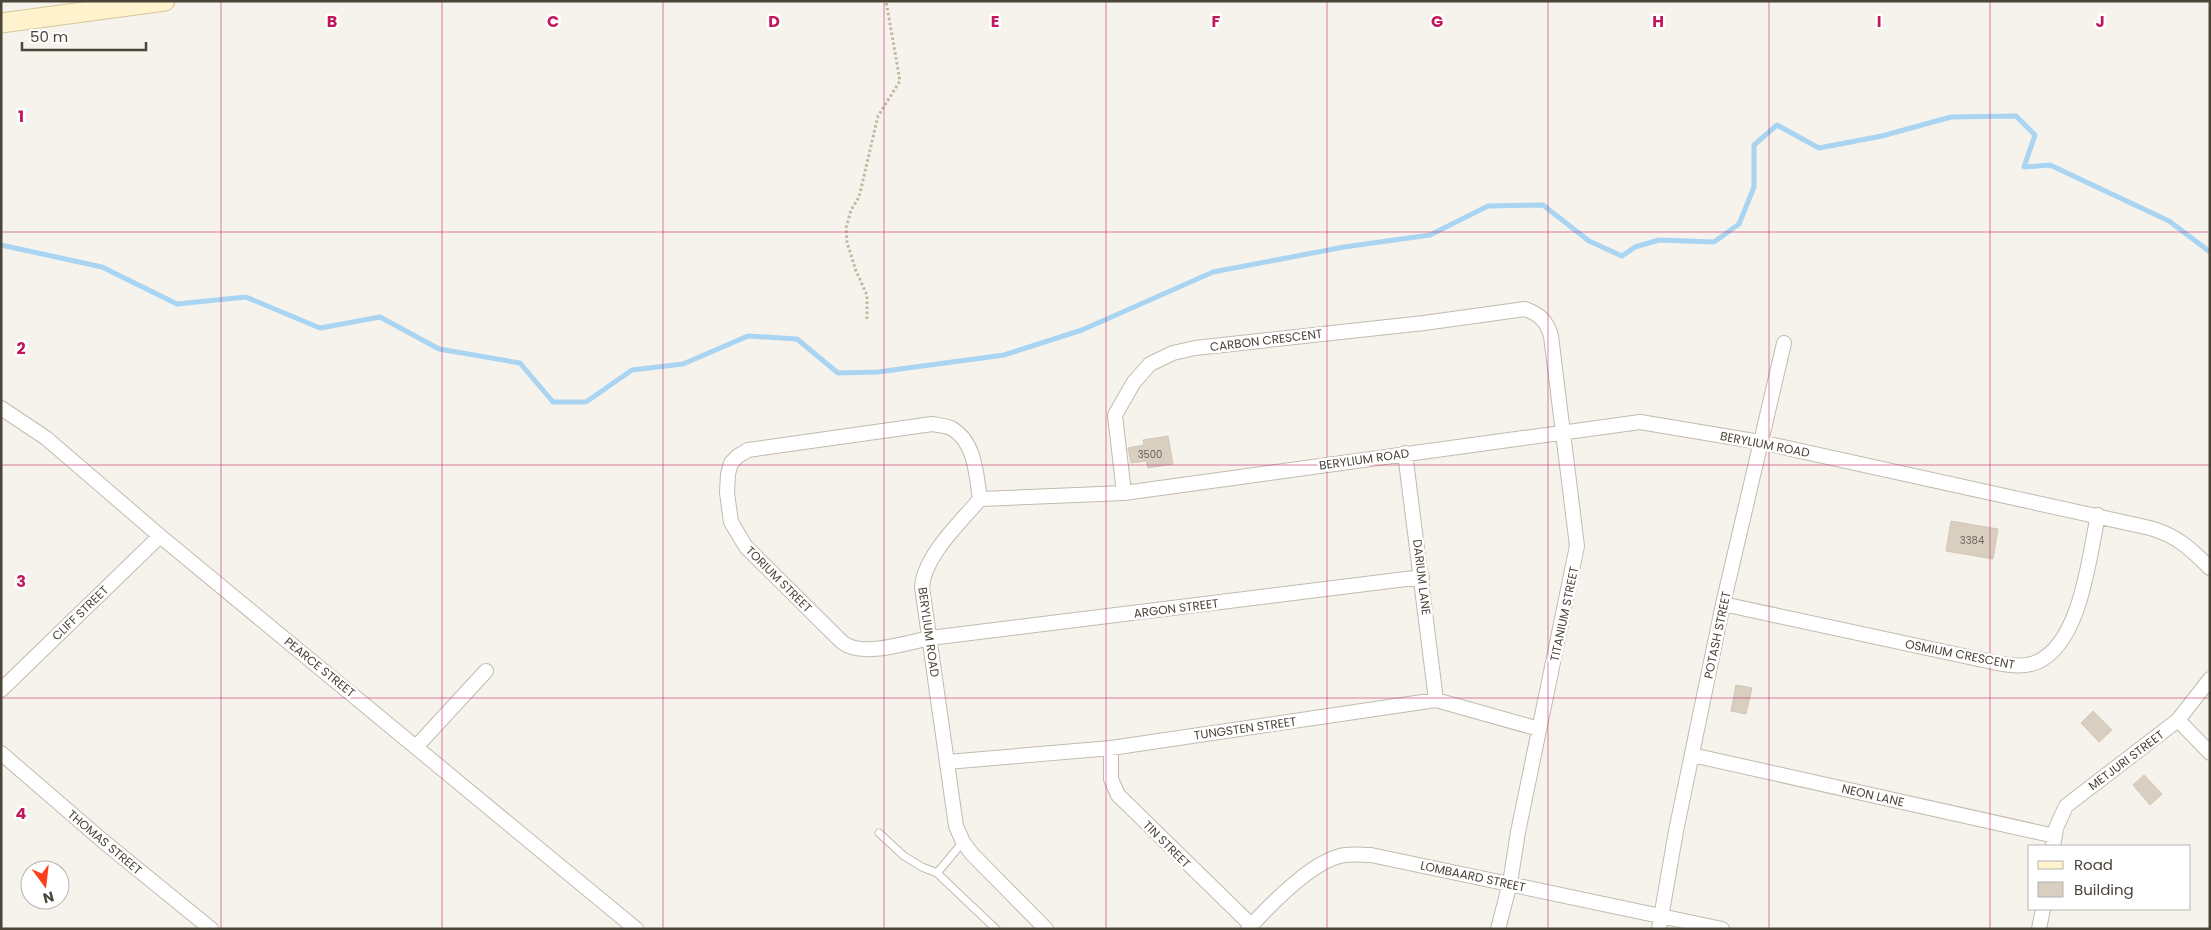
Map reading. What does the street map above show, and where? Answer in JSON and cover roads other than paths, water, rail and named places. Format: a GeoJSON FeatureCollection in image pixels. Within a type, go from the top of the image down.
{"type":"FeatureCollection","features":[{"type":"Feature","properties":{"kind":"street"},"geometry":{"type":"LineString","coordinates":[[1,22],[165,1]]}},
{"type":"Feature","properties":{"kind":"street","name":"TITANIUM STREET"},"geometry":{"type":"LineString","coordinates":[[1498,929],[1510,883],[1538,729],[1577,546],[1549,329],[1541,317],[1525,309]]}},
{"type":"Feature","properties":{"kind":"street","name":"CARBON CRESCENT"},"geometry":{"type":"LineString","coordinates":[[1124,493],[1114,415],[1134,382],[1150,364],[1173,353],[1195,348],[1424,323],[1525,309]]}},
{"type":"Feature","properties":{"kind":"street","name":"POTASH STREET"},"geometry":{"type":"LineString","coordinates":[[1661,923],[1676,831],[1723,604],[1784,343]]}},
{"type":"Feature","properties":{"kind":"street","name":"PEARCE STREET"},"geometry":{"type":"LineString","coordinates":[[1,408],[46,438],[160,536],[636,929]]}},
{"type":"Feature","properties":{"kind":"street","name":"BERYLIUM ROAD"},"geometry":{"type":"LineString","coordinates":[[1046,929],[963,842],[956,826],[922,587],[923,574],[938,551],[980,500],[1124,493],[1640,422],[1760,442],[2098,515],[2168,533],[2184,543],[2210,568]]}},
{"type":"Feature","properties":{"kind":"street","name":"TORIUM STREET"},"geometry":{"type":"LineString","coordinates":[[930,638],[862,651],[848,646],[746,547],[738,536],[731,522],[728,508],[728,474],[731,463],[748,450],[932,424],[950,428],[961,436],[973,457],[980,500]]}},
{"type":"Feature","properties":{"kind":"street","name":"DARIUM LANE"},"geometry":{"type":"LineString","coordinates":[[1405,453],[1436,700]]}},
{"type":"Feature","properties":{"kind":"street","name":"OSMIUM CRESCENT"},"geometry":{"type":"LineString","coordinates":[[1723,604],[1992,662],[2017,666],[2037,662],[2050,653],[2061,641],[2075,617],[2098,515]]}},
{"type":"Feature","properties":{"kind":"street","name":"CLIFF STREET"},"geometry":{"type":"LineString","coordinates":[[1,690],[160,536]]}},
{"type":"Feature","properties":{"kind":"street","name":"ARGON STREET"},"geometry":{"type":"LineString","coordinates":[[930,638],[1422,577]]}},
{"type":"Feature","properties":{"kind":"street"},"geometry":{"type":"LineString","coordinates":[[416,747],[486,671]]}},
{"type":"Feature","properties":{"kind":"street","name":"METJURI STREET"},"geometry":{"type":"LineString","coordinates":[[2054,841],[2058,820],[2070,803],[2178,720],[2210,679]]}},
{"type":"Feature","properties":{"kind":"street","name":"TUNGSTEN STREET"},"geometry":{"type":"LineString","coordinates":[[948,762],[1111,748],[1436,700],[1538,729]]}},
{"type":"Feature","properties":{"kind":"street"},"geometry":{"type":"LineString","coordinates":[[2178,720],[2210,753]]}},
{"type":"Feature","properties":{"kind":"street","name":"TIN STREET"},"geometry":{"type":"LineString","coordinates":[[1111,748],[1111,779],[1118,795],[1250,927]]}},
{"type":"Feature","properties":{"kind":"street","name":"THOMAS STREET"},"geometry":{"type":"LineString","coordinates":[[1,753],[103,841],[211,929]]}},
{"type":"Feature","properties":{"kind":"street","name":"NEON LANE"},"geometry":{"type":"LineString","coordinates":[[1692,755],[2054,841]]}},
{"type":"Feature","properties":{"kind":"street","name":"LOMBAARD STREET"},"geometry":{"type":"LineString","coordinates":[[1250,927],[1300,878],[1314,868],[1340,856],[1371,855],[1510,883],[1661,923],[1722,929]]}},
{"type":"Feature","properties":{"kind":"street"},"geometry":{"type":"LineString","coordinates":[[2039,929],[2043,910]]}},
{"type":"Feature","properties":{"kind":"lane"},"geometry":{"type":"LineString","coordinates":[[880,833],[904,856],[922,867],[937,873],[996,929]]}},
{"type":"Feature","properties":{"kind":"lane"},"geometry":{"type":"LineString","coordinates":[[937,873],[963,842]]}},
{"type":"Feature","properties":{"kind":"waterway"},"geometry":{"type":"LineString","coordinates":[[1,245],[102,267],[177,304],[246,297],[320,328],[380,317],[439,349],[520,363],[553,402],[586,402],[632,370],[683,364],[748,336],[797,339],[838,373],[878,372],[1004,355],[1082,330],[1213,272],[1344,247],[1430,235],[1488,206],[1543,205],[1589,241],[1622,256],[1635,247],[1659,240],[1714,242],[1739,224],[1754,187],[1754,145],[1777,125],[1819,148],[1882,136],[1951,117],[2016,116],[2035,135],[2024,167],[2050,165],[2169,221],[2210,252]]}}]}
